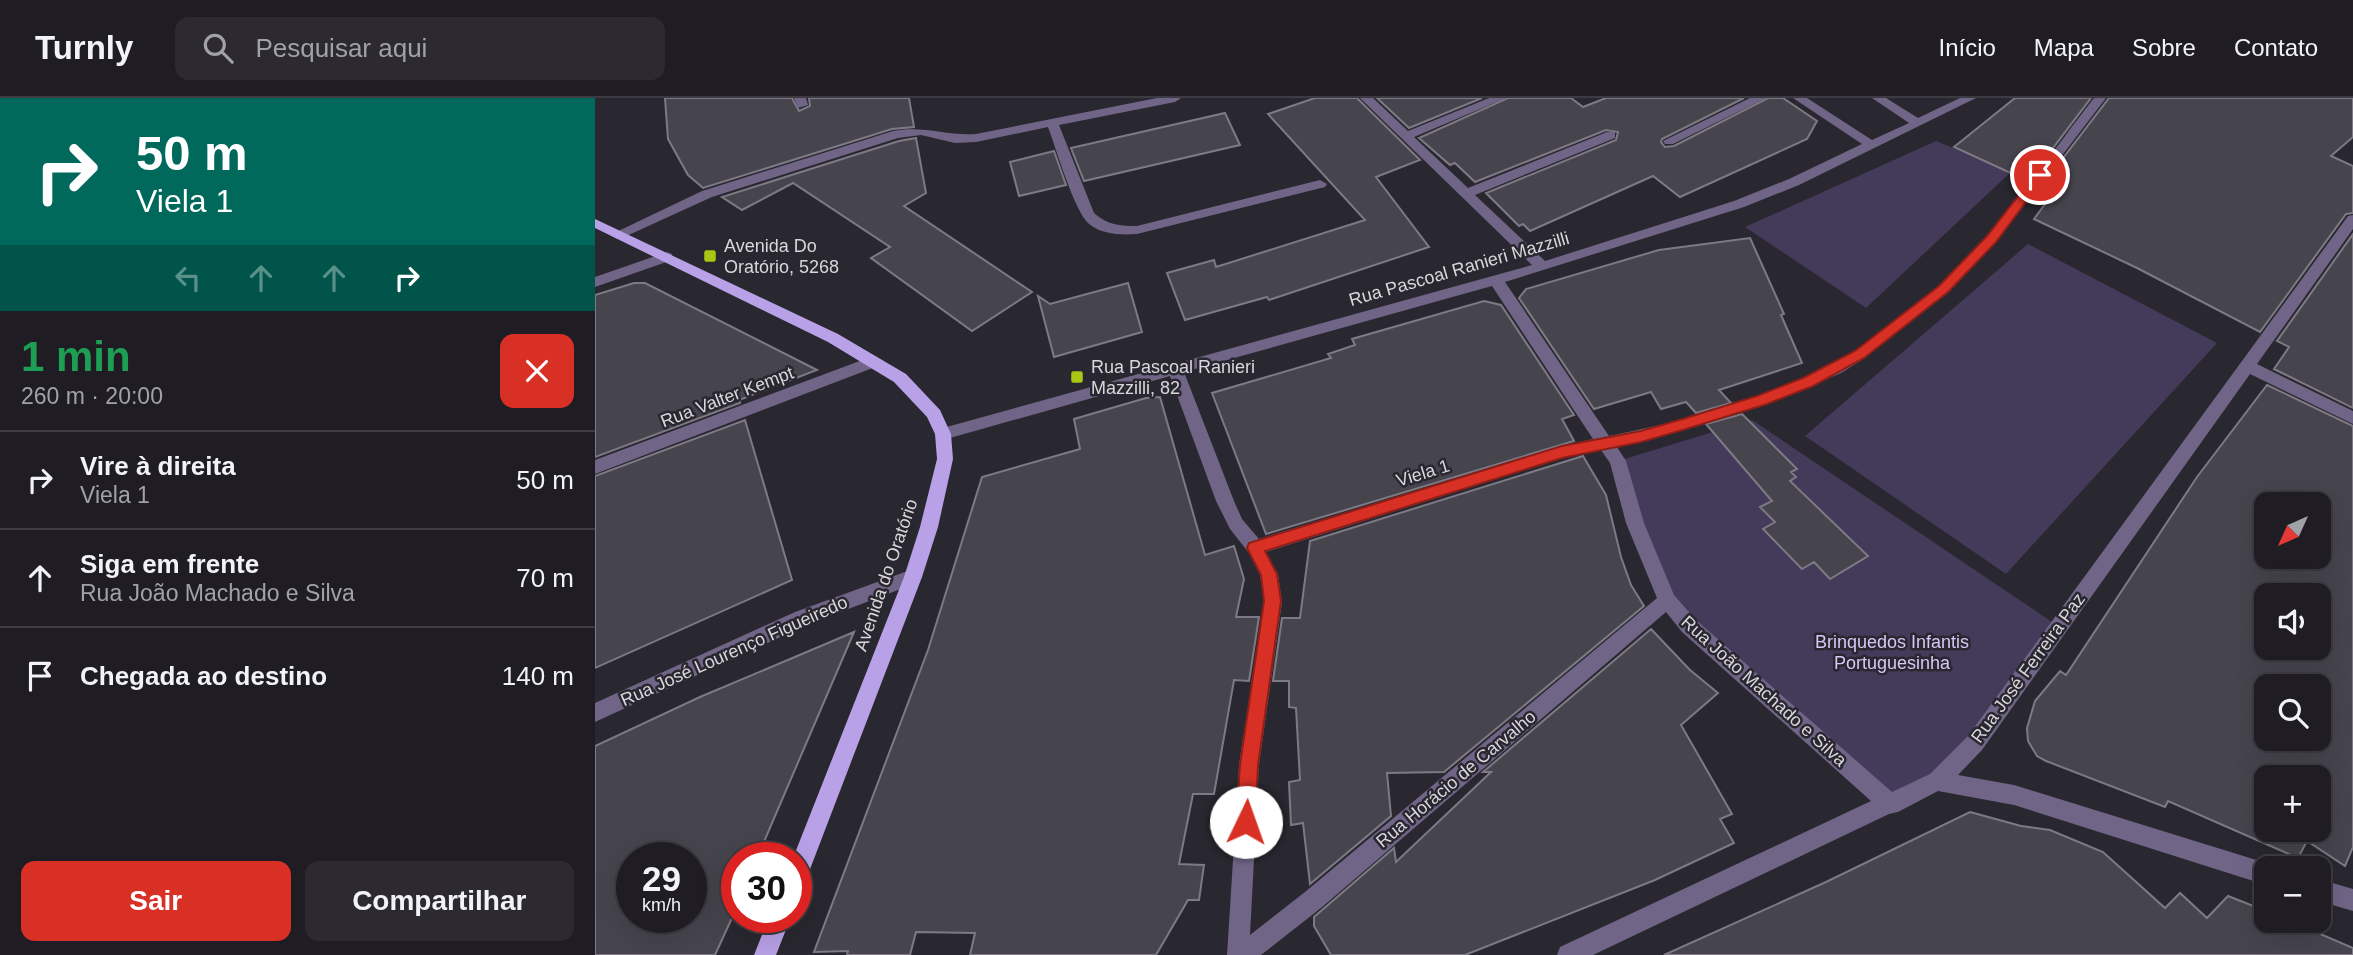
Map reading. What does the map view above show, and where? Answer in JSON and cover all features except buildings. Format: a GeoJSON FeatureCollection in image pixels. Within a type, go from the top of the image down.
{"type":"FeatureCollection","features":[{"type":"Feature","properties":{"kind":"main road"},"geometry":{"type":"LineString","coordinates":[[595,223],[833,338],[900,378],[934,414],[943,434]]}},
{"type":"Feature","properties":{"kind":"main road","name":"Avenida do Oratório"},"geometry":{"type":"LineString","coordinates":[[810,842],[913,577],[929,527],[945,459],[943,434]]}},
{"type":"Feature","properties":{"kind":"main road"},"geometry":{"type":"LineString","coordinates":[[765,955],[774,933]]}},
{"type":"Feature","properties":{"kind":"street"},"geometry":{"type":"LineString","coordinates":[[617,234],[707,194],[753,177],[897,134],[921,131],[955,139],[976,138],[1175,98]]}},
{"type":"Feature","properties":{"kind":"street"},"geometry":{"type":"LineString","coordinates":[[1366,98],[1542,267]]}},
{"type":"Feature","properties":{"kind":"street"},"geometry":{"type":"LineString","coordinates":[[1406,136],[1500,98]]}},
{"type":"Feature","properties":{"kind":"street"},"geometry":{"type":"LineString","coordinates":[[1669,141],[1760,98]]}},
{"type":"Feature","properties":{"kind":"street"},"geometry":{"type":"LineString","coordinates":[[1799,98],[1872,145]]}},
{"type":"Feature","properties":{"kind":"street"},"geometry":{"type":"LineString","coordinates":[[1878,98],[1918,123]]}},
{"type":"Feature","properties":{"kind":"street","name":"Rua Pascoal Ranieri Mazzilli"},"geometry":{"type":"LineString","coordinates":[[943,434],[1542,267],[1739,204],[1794,182],[1970,98]]}},
{"type":"Feature","properties":{"kind":"street"},"geometry":{"type":"LineString","coordinates":[[1606,444],[1762,400],[1808,382],[1860,354],[1944,289],[1991,239],[2100,98]]}},
{"type":"Feature","properties":{"kind":"street"},"geometry":{"type":"LineString","coordinates":[[1052,122],[1088,215],[1097,225],[1114,231],[1137,230],[1320,184]]}},
{"type":"Feature","properties":{"kind":"street"},"geometry":{"type":"LineString","coordinates":[[1466,194],[1611,135]]}},
{"type":"Feature","properties":{"kind":"street","name":"Rua José Ferreira Paz"},"geometry":{"type":"LineString","coordinates":[[1568,955],[1937,781],[1975,743],[2353,219]]}},
{"type":"Feature","properties":{"kind":"street"},"geometry":{"type":"LineString","coordinates":[[595,282],[667,257]]}},
{"type":"Feature","properties":{"kind":"street","name":"Rua João Machado e Silva"},"geometry":{"type":"LineString","coordinates":[[1496,280],[1618,461],[1635,523],[1667,600],[1689,626],[1891,805]]}},
{"type":"Feature","properties":{"kind":"street","name":"Rua Valter Kempt"},"geometry":{"type":"LineString","coordinates":[[595,467],[873,362]]}},
{"type":"Feature","properties":{"kind":"street"},"geometry":{"type":"LineString","coordinates":[[2248,366],[2353,418]]}},
{"type":"Feature","properties":{"kind":"street"},"geometry":{"type":"LineString","coordinates":[[1175,369],[1225,501],[1236,524],[1255,548],[1269,574],[1273,601],[1249,765],[1241,955]]}},
{"type":"Feature","properties":{"kind":"street","name":"Viela 1"},"geometry":{"type":"LineString","coordinates":[[1255,548],[1562,452],[1606,444]]}},
{"type":"Feature","properties":{"kind":"street","name":"Rua José Lourenço Figueiredo"},"geometry":{"type":"LineString","coordinates":[[595,713],[802,618],[913,577]]}},
{"type":"Feature","properties":{"kind":"street","name":"Rua Horácio de Carvalho"},"geometry":{"type":"LineString","coordinates":[[1241,955],[1313,900],[1667,600]]}},
{"type":"Feature","properties":{"kind":"street"},"geometry":{"type":"LineString","coordinates":[[1937,781],[2014,795],[2254,870]]}},
{"type":"Feature","properties":{"kind":"street"},"geometry":{"type":"LineString","coordinates":[[2331,894],[2353,900]]}},
{"type":"Feature","properties":{"kind":"green space"},"geometry":{"type":"Polygon","coordinates":[[[1936,141],[2011,172],[1866,308],[1745,227],[1936,141]]]}},
{"type":"Feature","properties":{"kind":"green space"},"geometry":{"type":"Polygon","coordinates":[[[2028,244],[2217,343],[2006,574],[1805,436],[2028,244]]]}},
{"type":"Feature","properties":{"kind":"green space","name":"Brinquedos Infantis Portuguesinha"},"geometry":{"type":"Polygon","coordinates":[[[1752,420],[2058,626],[1969,751],[1891,805],[1667,600],[1618,461],[1752,420]]]}},
{"type":"Feature","properties":{"kind":"place","name":"Avenida Do Oratório, 5268"},"geometry":{"type":"Point","coordinates":[710,256]}},
{"type":"Feature","properties":{"kind":"place","name":"Rua Pascoal Ranieri Mazzilli, 82"},"geometry":{"type":"Point","coordinates":[1077,377]}},
{"type":"Feature","properties":{"kind":"route"},"geometry":{"type":"LineString","coordinates":[[1246,822],[1249,765],[1273,601],[1269,574],[1255,548],[1562,452],[1641,436],[1762,400],[1836,369],[1860,354],[1944,289],[1991,239],[2040,175]]}}]}
